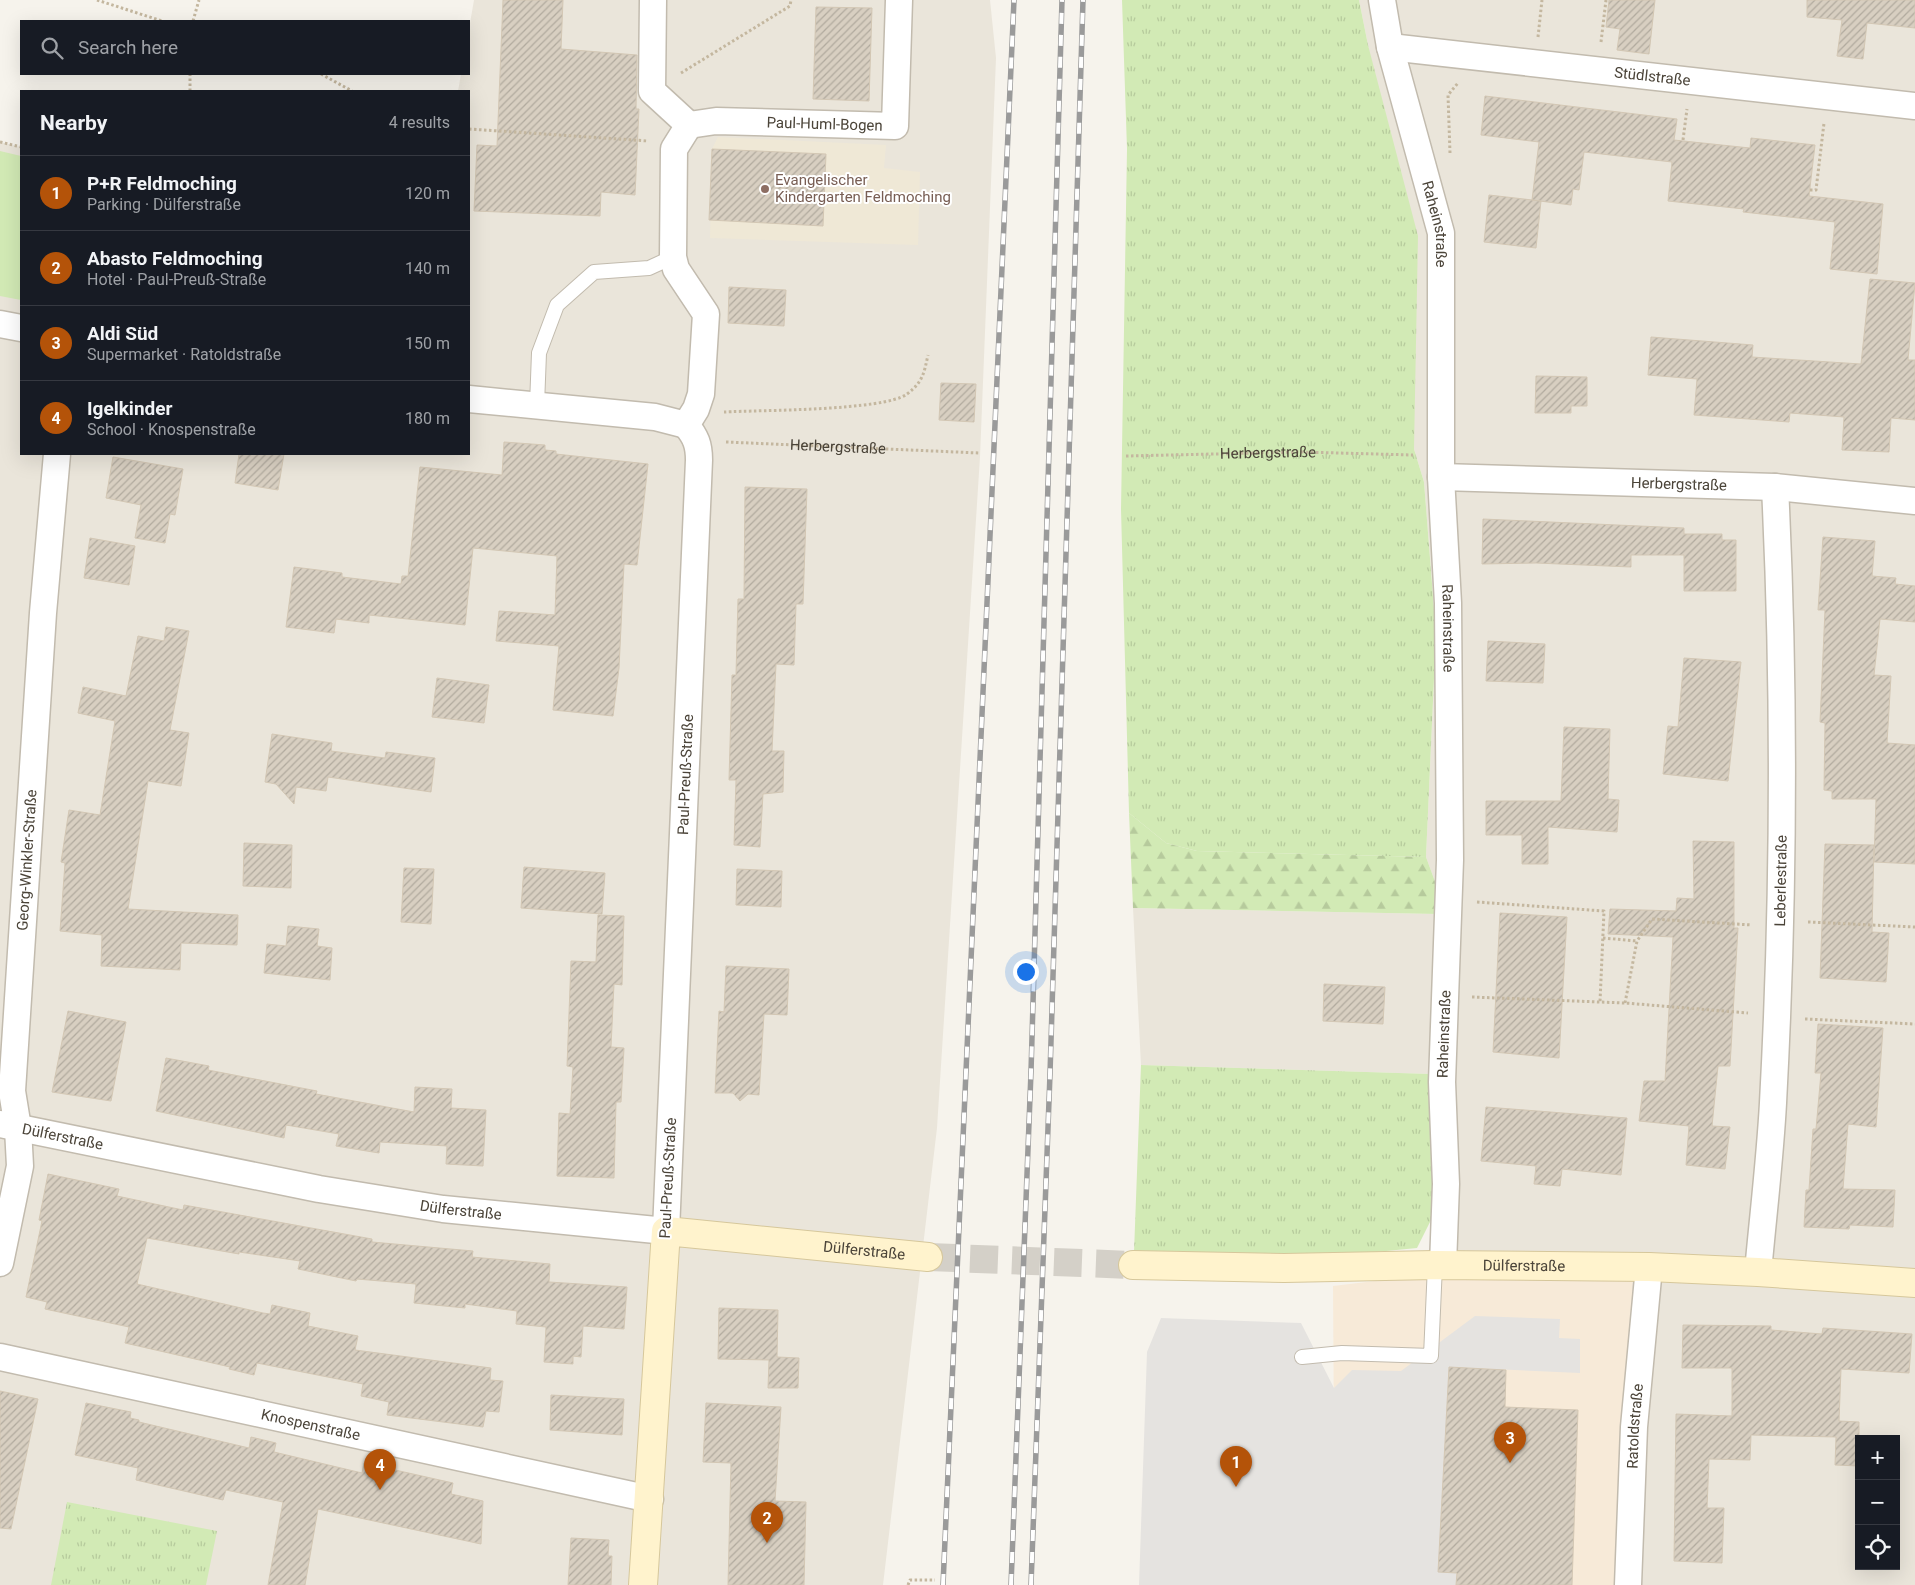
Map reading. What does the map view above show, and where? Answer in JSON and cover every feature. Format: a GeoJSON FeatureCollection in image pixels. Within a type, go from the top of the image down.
{"type":"FeatureCollection","features":[{"type":"Feature","properties":{"kind":"main road","name":"Dülferstraße"},"geometry":{"type":"LineString","coordinates":[[666,1231],[928,1257]]}},
{"type":"Feature","properties":{"kind":"main road","name":"Paul-Preuß-Straße"},"geometry":{"type":"LineString","coordinates":[[643,1585],[666,1231]]}},
{"type":"Feature","properties":{"kind":"main road","name":"Dülferstraße"},"geometry":{"type":"LineString","coordinates":[[1133,1265],[1284,1268],[1439,1265],[1649,1267],[1758,1272],[1915,1283]]}},
{"type":"Feature","properties":{"kind":"street"},"geometry":{"type":"LineString","coordinates":[[654,0],[652,91],[689,125],[674,149]]}},
{"type":"Feature","properties":{"kind":"street","name":"Paul-Huml-Bogen"},"geometry":{"type":"LineString","coordinates":[[689,125],[716,121],[895,126],[899,0]]}},
{"type":"Feature","properties":{"kind":"street","name":"Raheinstraße"},"geometry":{"type":"LineString","coordinates":[[1382,0],[1390,47],[1440,233],[1441,466],[1448,603],[1448,900],[1442,1082],[1446,1184],[1439,1265]]}},
{"type":"Feature","properties":{"kind":"street","name":"Stüdlstraße"},"geometry":{"type":"LineString","coordinates":[[1390,47],[1915,106]]}},
{"type":"Feature","properties":{"kind":"street","name":"Paul-Preuß-Straße"},"geometry":{"type":"LineString","coordinates":[[666,1231],[699,460],[694,426],[701,394],[706,314],[676,269],[673,257],[674,149]]}},
{"type":"Feature","properties":{"kind":"street"},"geometry":{"type":"LineString","coordinates":[[0,324],[20,328]]}},
{"type":"Feature","properties":{"kind":"street"},"geometry":{"type":"LineString","coordinates":[[470,399],[655,418],[694,426]]}},
{"type":"Feature","properties":{"kind":"street","name":"Georg-Winkler-Straße"},"geometry":{"type":"LineString","coordinates":[[0,1263],[20,1166],[9,1126],[56,455]]}},
{"type":"Feature","properties":{"kind":"street","name":"Herbergstraße"},"geometry":{"type":"LineString","coordinates":[[1441,466],[1775,487],[1915,501]]}},
{"type":"Feature","properties":{"kind":"street","name":"Leberlestraße"},"geometry":{"type":"LineString","coordinates":[[1758,1272],[1773,1105],[1781,889],[1782,664],[1775,487]]}},
{"type":"Feature","properties":{"kind":"street","name":"Dülferstraße"},"geometry":{"type":"LineString","coordinates":[[9,1126],[319,1189],[443,1210],[666,1231]]}},
{"type":"Feature","properties":{"kind":"street","name":"Ratoldstraße"},"geometry":{"type":"LineString","coordinates":[[1628,1585],[1634,1427],[1649,1267]]}},
{"type":"Feature","properties":{"kind":"street","name":"Knospenstraße"},"geometry":{"type":"LineString","coordinates":[[0,1358],[650,1499]]}},
{"type":"Feature","properties":{"kind":"lane"},"geometry":{"type":"LineString","coordinates":[[537,405],[539,353],[557,305],[594,272],[649,268],[673,257]]}},
{"type":"Feature","properties":{"kind":"lane"},"geometry":{"type":"LineString","coordinates":[[1302,1357],[1342,1353],[1431,1356],[1439,1265]]}},
{"type":"Feature","properties":{"kind":"path"},"geometry":{"type":"LineString","coordinates":[[97,0],[159,20]]}},
{"type":"Feature","properties":{"kind":"path"},"geometry":{"type":"LineString","coordinates":[[193,20],[199,0]]}},
{"type":"Feature","properties":{"kind":"path"},"geometry":{"type":"LineString","coordinates":[[652,91],[790,6],[790,0]]}},
{"type":"Feature","properties":{"kind":"path"},"geometry":{"type":"LineString","coordinates":[[1534,63],[1542,0]]}},
{"type":"Feature","properties":{"kind":"path"},"geometry":{"type":"LineString","coordinates":[[1598,70],[1606,0]]}},
{"type":"Feature","properties":{"kind":"path"},"geometry":{"type":"LineString","coordinates":[[190,75],[190,90]]}},
{"type":"Feature","properties":{"kind":"path"},"geometry":{"type":"LineString","coordinates":[[323,75],[350,90]]}},
{"type":"Feature","properties":{"kind":"path"},"geometry":{"type":"LineString","coordinates":[[1450,155],[1448,95],[1464,76]]}},
{"type":"Feature","properties":{"kind":"path"},"geometry":{"type":"LineString","coordinates":[[1810,190],[1816,190],[1827,96]]}},
{"type":"Feature","properties":{"kind":"path"},"geometry":{"type":"LineString","coordinates":[[470,129],[658,142],[674,149]]}},
{"type":"Feature","properties":{"kind":"path"},"geometry":{"type":"LineString","coordinates":[[0,142],[20,147]]}},
{"type":"Feature","properties":{"kind":"path"},"geometry":{"type":"LineString","coordinates":[[1811,177],[1817,177]]}},
{"type":"Feature","properties":{"kind":"path"},"geometry":{"type":"LineString","coordinates":[[694,426],[719,412],[880,404],[906,395],[924,377],[928,355]]}},
{"type":"Feature","properties":{"kind":"path","name":"Herbergstraße"},"geometry":{"type":"LineString","coordinates":[[694,426],[730,441],[979,453]]}},
{"type":"Feature","properties":{"kind":"path","name":"Herbergstraße"},"geometry":{"type":"LineString","coordinates":[[1126,456],[1301,452],[1441,466]]}},
{"type":"Feature","properties":{"kind":"path"},"geometry":{"type":"LineString","coordinates":[[1448,900],[1604,911],[1600,1002]]}},
{"type":"Feature","properties":{"kind":"path"},"geometry":{"type":"LineString","coordinates":[[1625,1003],[1637,942],[1652,918],[1756,925]]}},
{"type":"Feature","properties":{"kind":"path"},"geometry":{"type":"LineString","coordinates":[[1805,922],[1915,926]]}},
{"type":"Feature","properties":{"kind":"path"},"geometry":{"type":"LineString","coordinates":[[1603,938],[1637,942]]}},
{"type":"Feature","properties":{"kind":"path"},"geometry":{"type":"LineString","coordinates":[[1445,996],[1625,1003],[1751,1014]]}},
{"type":"Feature","properties":{"kind":"path"},"geometry":{"type":"LineString","coordinates":[[1802,1019],[1915,1024]]}},
{"type":"Feature","properties":{"kind":"path"},"geometry":{"type":"LineString","coordinates":[[908,1585],[910,1580],[934,1580]]}},
{"type":"Feature","properties":{"kind":"shaded area"},"geometry":{"type":"Polygon","coordinates":[[[474,0],[990,0],[996,58],[980,457],[937,1128],[883,1585],[0,1585],[0,142],[20,147],[20,455],[470,455],[470,90],[458,90],[461,75],[470,75],[470,23],[474,0]]]}},
{"type":"Feature","properties":{"kind":"shaded area"},"geometry":{"type":"Polygon","coordinates":[[[1359,0],[1915,0],[1915,1585],[1622,1585],[1442,1273],[1431,1074],[1141,1065],[1133,908],[1436,914],[1437,887],[1426,857],[1436,634],[1424,482],[1414,449],[1368,45],[1359,0]]]}},
{"type":"Feature","properties":{"kind":"shaded area"},"geometry":{"type":"Polygon","coordinates":[[[718,137],[886,145],[884,168],[920,172],[918,245],[710,238],[712,149],[718,137]]]}},
{"type":"Feature","properties":{"kind":"shaded area"},"geometry":{"type":"Polygon","coordinates":[[[1633,1269],[1622,1585],[1335,1585],[1333,1286],[1442,1273],[1633,1269]]]}},
{"type":"Feature","properties":{"kind":"shaded area"},"geometry":{"type":"Polygon","coordinates":[[[1475,1316],[1560,1319],[1559,1338],[1580,1339],[1580,1373],[1449,1367],[1438,1571],[1457,1573],[1456,1585],[1139,1585],[1147,1352],[1161,1318],[1301,1323],[1334,1388],[1352,1370],[1401,1371],[1475,1316]]]}},
{"type":"Feature","properties":{"kind":"green space"},"geometry":{"type":"Polygon","coordinates":[[[1122,0],[1359,0],[1368,45],[1418,236],[1414,449],[1424,482],[1436,634],[1426,857],[1197,851],[1166,843],[1129,813],[1121,509],[1127,149],[1122,0]]]}},
{"type":"Feature","properties":{"kind":"green space"},"geometry":{"type":"Polygon","coordinates":[[[0,151],[20,156],[20,300],[0,296],[0,151]]]}},
{"type":"Feature","properties":{"kind":"green space"},"geometry":{"type":"Polygon","coordinates":[[[1129,813],[1166,843],[1197,851],[1426,857],[1437,887],[1437,914],[1133,908],[1129,813]]]}},
{"type":"Feature","properties":{"kind":"green space"},"geometry":{"type":"Polygon","coordinates":[[[1141,1065],[1431,1074],[1433,1216],[1417,1248],[1335,1256],[1134,1252],[1141,1065]]]}},
{"type":"Feature","properties":{"kind":"green space"},"geometry":{"type":"Polygon","coordinates":[[[67,1502],[217,1531],[206,1585],[51,1585],[67,1502]]]}},
{"type":"Feature","properties":{"kind":"building"},"geometry":{"type":"Polygon","coordinates":[[[503,0],[563,0],[561,49],[637,55],[636,109],[639,109],[635,195],[601,192],[600,216],[474,211],[477,145],[497,146],[503,0]]]}},
{"type":"Feature","properties":{"kind":"building"},"geometry":{"type":"Polygon","coordinates":[[[1609,0],[1655,0],[1649,54],[1617,50],[1620,29],[1606,27],[1609,0]]]}},
{"type":"Feature","properties":{"kind":"building"},"geometry":{"type":"Polygon","coordinates":[[[1807,0],[1915,0],[1915,28],[1867,23],[1863,59],[1837,56],[1842,20],[1807,17],[1807,0]]]}},
{"type":"Feature","properties":{"kind":"building"},"geometry":{"type":"Polygon","coordinates":[[[816,7],[872,8],[869,101],[813,99],[816,7]]]}},
{"type":"Feature","properties":{"kind":"building"},"geometry":{"type":"Polygon","coordinates":[[[1485,96],[1677,119],[1674,140],[1750,148],[1751,138],[1815,145],[1809,196],[1883,204],[1877,274],[1830,269],[1835,222],[1743,212],[1744,209],[1668,201],[1672,162],[1584,152],[1579,190],[1573,189],[1571,205],[1532,200],[1539,142],[1481,135],[1485,96]]]}},
{"type":"Feature","properties":{"kind":"building"},"geometry":{"type":"Polygon","coordinates":[[[712,149],[826,154],[823,226],[709,220],[712,149]]]}},
{"type":"Feature","properties":{"kind":"building"},"geometry":{"type":"Polygon","coordinates":[[[1489,195],[1541,201],[1536,248],[1484,242],[1489,195]]]}},
{"type":"Feature","properties":{"kind":"building"},"geometry":{"type":"Polygon","coordinates":[[[1870,279],[1915,283],[1908,360],[1915,360],[1915,420],[1891,418],[1889,452],[1842,450],[1844,417],[1790,413],[1789,422],[1694,415],[1697,379],[1648,375],[1651,337],[1753,345],[1752,357],[1861,364],[1870,279]]]}},
{"type":"Feature","properties":{"kind":"building"},"geometry":{"type":"Polygon","coordinates":[[[729,287],[786,290],[784,326],[728,323],[729,287]]]}},
{"type":"Feature","properties":{"kind":"building"},"geometry":{"type":"Polygon","coordinates":[[[1536,376],[1587,377],[1587,406],[1571,406],[1571,413],[1535,413],[1536,376]]]}},
{"type":"Feature","properties":{"kind":"building"},"geometry":{"type":"Polygon","coordinates":[[[941,383],[976,384],[974,422],[939,420],[941,383]]]}},
{"type":"Feature","properties":{"kind":"building"},"geometry":{"type":"Polygon","coordinates":[[[504,442],[545,445],[545,450],[556,451],[556,454],[648,464],[637,565],[624,564],[619,668],[613,716],[553,710],[559,646],[496,641],[499,611],[555,615],[557,556],[473,548],[465,625],[369,615],[369,623],[336,619],[334,633],[286,627],[294,567],[342,573],[342,577],[401,584],[402,576],[408,576],[420,467],[502,475],[504,442]]]}},
{"type":"Feature","properties":{"kind":"building"},"geometry":{"type":"Polygon","coordinates":[[[239,455],[284,455],[278,490],[235,483],[239,455]]]}},
{"type":"Feature","properties":{"kind":"building"},"geometry":{"type":"Polygon","coordinates":[[[113,457],[183,469],[175,515],[170,514],[165,543],[135,538],[141,505],[106,498],[113,457]]]}},
{"type":"Feature","properties":{"kind":"building"},"geometry":{"type":"Polygon","coordinates":[[[745,487],[807,489],[803,604],[796,604],[794,665],[776,664],[772,751],[784,751],[783,792],[763,794],[760,847],[734,845],[736,780],[729,780],[732,675],[736,675],[738,599],[744,599],[745,487]]]}},
{"type":"Feature","properties":{"kind":"building"},"geometry":{"type":"Polygon","coordinates":[[[1483,519],[1684,528],[1684,534],[1722,534],[1722,540],[1736,540],[1736,591],[1684,591],[1684,555],[1631,555],[1631,567],[1536,563],[1482,564],[1483,519]]]}},
{"type":"Feature","properties":{"kind":"building"},"geometry":{"type":"Polygon","coordinates":[[[1823,537],[1875,541],[1872,576],[1896,578],[1895,584],[1915,586],[1915,622],[1880,619],[1874,675],[1891,676],[1887,743],[1915,745],[1915,864],[1874,862],[1876,799],[1832,799],[1832,791],[1824,790],[1825,723],[1820,722],[1825,610],[1818,610],[1823,537]]]}},
{"type":"Feature","properties":{"kind":"building"},"geometry":{"type":"Polygon","coordinates":[[[90,538],[135,546],[129,585],[84,578],[90,538]]]}},
{"type":"Feature","properties":{"kind":"building"},"geometry":{"type":"Polygon","coordinates":[[[166,627],[189,631],[170,730],[189,733],[181,786],[148,781],[128,909],[238,915],[237,945],[181,943],[180,970],[101,966],[102,935],[60,931],[65,863],[61,862],[69,810],[100,815],[115,721],[78,713],[83,687],[126,696],[138,636],[164,641],[166,627]]]}},
{"type":"Feature","properties":{"kind":"building"},"geometry":{"type":"Polygon","coordinates":[[[1488,641],[1545,644],[1543,683],[1486,681],[1488,641]]]}},
{"type":"Feature","properties":{"kind":"building"},"geometry":{"type":"Polygon","coordinates":[[[1684,658],[1741,662],[1728,781],[1663,774],[1668,726],[1678,727],[1684,658]]]}},
{"type":"Feature","properties":{"kind":"building"},"geometry":{"type":"Polygon","coordinates":[[[437,678],[489,685],[484,723],[432,717],[437,678]]]}},
{"type":"Feature","properties":{"kind":"building"},"geometry":{"type":"Polygon","coordinates":[[[1564,727],[1610,729],[1608,799],[1619,800],[1617,832],[1548,827],[1548,864],[1522,864],[1522,835],[1486,835],[1486,801],[1561,801],[1564,727]]]}},
{"type":"Feature","properties":{"kind":"building"},"geometry":{"type":"Polygon","coordinates":[[[272,734],[332,743],[331,751],[385,758],[386,752],[435,758],[431,792],[328,777],[326,791],[296,787],[294,804],[276,784],[265,782],[272,734]]]}},
{"type":"Feature","properties":{"kind":"building"},"geometry":{"type":"Polygon","coordinates":[[[1693,841],[1734,842],[1734,928],[1738,928],[1730,1066],[1718,1066],[1712,1126],[1730,1127],[1725,1169],[1686,1165],[1689,1126],[1639,1121],[1644,1081],[1665,1081],[1673,937],[1608,934],[1610,909],[1676,911],[1677,898],[1694,899],[1693,841]]]}},
{"type":"Feature","properties":{"kind":"building"},"geometry":{"type":"Polygon","coordinates":[[[244,843],[292,845],[291,888],[243,886],[244,843]]]}},
{"type":"Feature","properties":{"kind":"building"},"geometry":{"type":"Polygon","coordinates":[[[1825,844],[1874,845],[1872,932],[1889,933],[1886,982],[1820,978],[1825,844]]]}},
{"type":"Feature","properties":{"kind":"building"},"geometry":{"type":"Polygon","coordinates":[[[524,867],[605,873],[602,914],[521,908],[524,867]]]}},
{"type":"Feature","properties":{"kind":"building"},"geometry":{"type":"Polygon","coordinates":[[[404,868],[434,869],[431,924],[401,922],[404,868]]]}},
{"type":"Feature","properties":{"kind":"building"},"geometry":{"type":"Polygon","coordinates":[[[737,869],[782,871],[781,907],[736,905],[737,869]]]}},
{"type":"Feature","properties":{"kind":"building"},"geometry":{"type":"Polygon","coordinates":[[[1500,913],[1567,917],[1559,1058],[1493,1052],[1500,913]]]}},
{"type":"Feature","properties":{"kind":"building"},"geometry":{"type":"Polygon","coordinates":[[[598,915],[624,916],[622,985],[614,984],[611,1047],[624,1048],[621,1102],[616,1102],[614,1178],[557,1176],[559,1113],[570,1114],[573,1067],[567,1066],[571,961],[596,962],[598,915]]]}},
{"type":"Feature","properties":{"kind":"building"},"geometry":{"type":"Polygon","coordinates":[[[288,926],[319,929],[317,946],[332,948],[330,980],[264,973],[267,944],[286,946],[288,926]]]}},
{"type":"Feature","properties":{"kind":"building"},"geometry":{"type":"Polygon","coordinates":[[[726,966],[789,969],[787,1015],[764,1014],[759,1095],[748,1094],[740,1101],[733,1093],[715,1093],[719,1011],[724,1012],[726,966]]]}},
{"type":"Feature","properties":{"kind":"building"},"geometry":{"type":"Polygon","coordinates":[[[1324,984],[1385,987],[1383,1024],[1323,1021],[1324,984]]]}},
{"type":"Feature","properties":{"kind":"building"},"geometry":{"type":"Polygon","coordinates":[[[68,1011],[126,1022],[111,1101],[52,1092],[68,1011]]]}},
{"type":"Feature","properties":{"kind":"building"},"geometry":{"type":"Polygon","coordinates":[[[1818,1024],[1883,1028],[1876,1127],[1848,1124],[1843,1189],[1895,1190],[1893,1227],[1850,1225],[1849,1229],[1804,1227],[1806,1190],[1809,1190],[1813,1129],[1816,1129],[1821,1073],[1815,1073],[1818,1024]]]}},
{"type":"Feature","properties":{"kind":"building"},"geometry":{"type":"Polygon","coordinates":[[[166,1058],[209,1066],[208,1070],[317,1091],[316,1094],[414,1112],[415,1087],[452,1089],[451,1108],[486,1110],[483,1166],[446,1164],[447,1146],[380,1142],[379,1153],[336,1146],[339,1134],[286,1125],[284,1138],[156,1111],[166,1058]]]}},
{"type":"Feature","properties":{"kind":"building"},"geometry":{"type":"Polygon","coordinates":[[[1486,1107],[1627,1118],[1621,1175],[1562,1169],[1560,1186],[1534,1184],[1536,1166],[1481,1161],[1486,1107]]]}},
{"type":"Feature","properties":{"kind":"building"},"geometry":{"type":"Polygon","coordinates":[[[48,1174],[119,1189],[117,1196],[183,1210],[184,1205],[372,1239],[372,1242],[473,1251],[472,1257],[550,1264],[549,1282],[627,1287],[624,1329],[583,1326],[581,1357],[573,1356],[573,1364],[544,1362],[546,1327],[516,1324],[517,1311],[465,1304],[465,1308],[414,1303],[416,1284],[357,1279],[356,1281],[298,1269],[300,1261],[239,1252],[239,1254],[147,1238],[137,1284],[263,1313],[270,1314],[272,1305],[310,1313],[308,1326],[358,1336],[355,1350],[491,1368],[490,1380],[503,1381],[499,1412],[486,1411],[483,1427],[387,1415],[389,1402],[361,1396],[363,1384],[257,1363],[254,1375],[229,1369],[230,1367],[125,1343],[129,1327],[45,1309],[47,1302],[26,1297],[42,1221],[39,1220],[48,1174]]]}},
{"type":"Feature","properties":{"kind":"building"},"geometry":{"type":"Polygon","coordinates":[[[719,1308],[778,1310],[777,1357],[799,1358],[798,1388],[768,1388],[769,1360],[718,1359],[719,1308]]]}},
{"type":"Feature","properties":{"kind":"building"},"geometry":{"type":"Polygon","coordinates":[[[1683,1325],[1771,1326],[1771,1330],[1822,1334],[1823,1328],[1912,1334],[1909,1373],[1841,1369],[1839,1421],[1859,1422],[1859,1435],[1855,1435],[1855,1466],[1835,1465],[1836,1437],[1751,1435],[1750,1460],[1709,1459],[1707,1508],[1724,1508],[1722,1563],[1674,1561],[1676,1414],[1732,1416],[1732,1368],[1682,1368],[1683,1325]]]}},
{"type":"Feature","properties":{"kind":"building"},"geometry":{"type":"Polygon","coordinates":[[[1449,1367],[1506,1370],[1505,1407],[1578,1410],[1572,1585],[1456,1585],[1457,1573],[1438,1572],[1449,1367]]]}},
{"type":"Feature","properties":{"kind":"building"},"geometry":{"type":"Polygon","coordinates":[[[0,1391],[38,1399],[11,1529],[0,1528],[0,1391]]]}},
{"type":"Feature","properties":{"kind":"building"},"geometry":{"type":"Polygon","coordinates":[[[551,1395],[624,1399],[622,1435],[550,1430],[551,1395]]]}},
{"type":"Feature","properties":{"kind":"building"},"geometry":{"type":"Polygon","coordinates":[[[86,1403],[131,1412],[130,1418],[139,1420],[139,1422],[249,1448],[251,1437],[276,1443],[274,1452],[362,1473],[364,1463],[453,1483],[451,1494],[483,1501],[481,1544],[318,1509],[305,1585],[268,1585],[283,1502],[226,1490],[223,1500],[136,1480],[138,1468],[75,1455],[86,1403]]]}},
{"type":"Feature","properties":{"kind":"building"},"geometry":{"type":"Polygon","coordinates":[[[706,1403],[781,1407],[775,1501],[806,1502],[804,1585],[728,1585],[731,1463],[703,1462],[706,1403]]]}},
{"type":"Feature","properties":{"kind":"building"},"geometry":{"type":"Polygon","coordinates":[[[571,1538],[609,1540],[608,1556],[612,1556],[611,1585],[568,1585],[571,1538]]]}},
{"type":"Feature","properties":{"kind":"tunnel"},"geometry":{"type":"LineString","coordinates":[[928,1257],[1133,1265]]}},
{"type":"Feature","properties":{"kind":"railway"},"geometry":{"type":"LineString","coordinates":[[943,1585],[1014,0]]}},
{"type":"Feature","properties":{"kind":"railway"},"geometry":{"type":"LineString","coordinates":[[1011,1585],[1031,1072],[1062,0]]}},
{"type":"Feature","properties":{"kind":"railway"},"geometry":{"type":"LineString","coordinates":[[1031,1585],[1050,1074],[1083,0]]}},
{"type":"Feature","properties":{"kind":"place","name":"Evangelischer Kindergarten Feldmoching"},"geometry":{"type":"Point","coordinates":[765,189]}},
{"type":"Feature","properties":{"kind":"place","name":"Aldi Süd"},"geometry":{"type":"Point","coordinates":[1510,1463]}},
{"type":"Feature","properties":{"kind":"place","name":"P+R Feldmoching"},"geometry":{"type":"Point","coordinates":[1236,1487]}},
{"type":"Feature","properties":{"kind":"place","name":"Igelkinder"},"geometry":{"type":"Point","coordinates":[380,1490]}},
{"type":"Feature","properties":{"kind":"place","name":"Abasto Feldmoching"},"geometry":{"type":"Point","coordinates":[767,1543]}}]}
